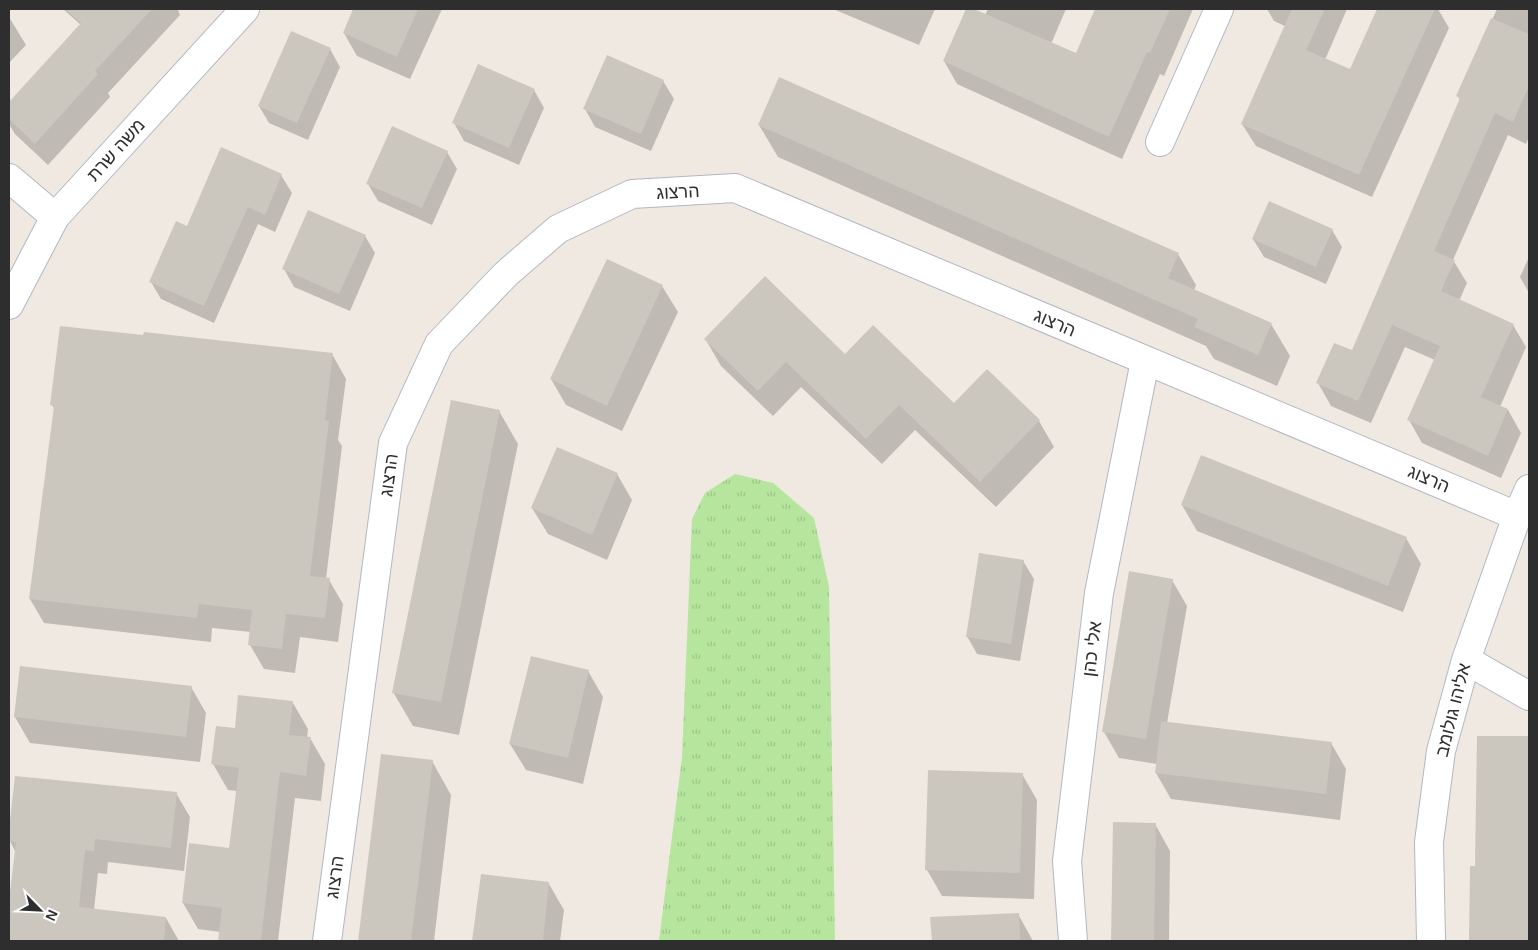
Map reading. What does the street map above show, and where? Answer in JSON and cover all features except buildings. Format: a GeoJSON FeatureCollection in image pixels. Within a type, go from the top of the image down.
{"type":"FeatureCollection","features":[{"type":"Feature","properties":{"kind":"street","name":"משה שרת"},"geometry":{"type":"LineString","coordinates":[[9,305],[55,217],[245,9]]}},
{"type":"Feature","properties":{"kind":"street"},"geometry":{"type":"LineString","coordinates":[[1160,142],[1219,9]]}},
{"type":"Feature","properties":{"kind":"street"},"geometry":{"type":"LineString","coordinates":[[9,178],[55,217]]}},
{"type":"Feature","properties":{"kind":"street","name":"הרצוג"},"geometry":{"type":"LineString","coordinates":[[327,941],[393,443],[439,344],[506,274],[558,229],[632,194],[735,188],[1517,516]]}},
{"type":"Feature","properties":{"kind":"street","name":"אלי כהן"},"geometry":{"type":"LineString","coordinates":[[1073,941],[1067,861],[1099,593],[1144,361]]}},
{"type":"Feature","properties":{"kind":"street","name":"אליהו גולומב"},"geometry":{"type":"LineString","coordinates":[[1431,941],[1431,833],[1441,751],[1466,660],[1517,516],[1529,489]]}},
{"type":"Feature","properties":{"kind":"street"},"geometry":{"type":"LineString","coordinates":[[1466,660],[1529,696]]}},
{"type":"Feature","properties":{"kind":"green space"},"geometry":{"type":"Polygon","coordinates":[[[735,474],[773,483],[814,518],[829,587],[835,941],[659,941],[682,757],[692,519],[705,493],[735,474]]]}}]}
